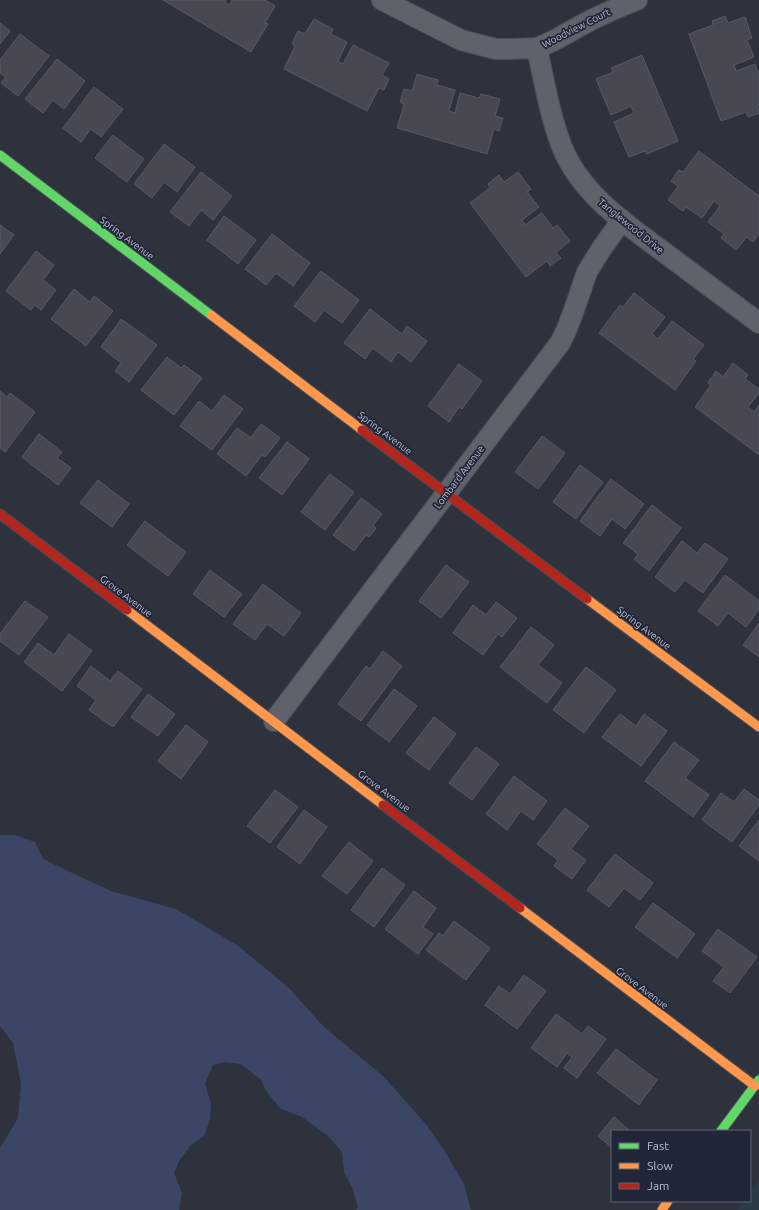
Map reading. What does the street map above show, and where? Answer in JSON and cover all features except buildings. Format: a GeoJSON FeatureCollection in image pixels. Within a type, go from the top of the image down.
{"type":"FeatureCollection","features":[{"type":"Feature","properties":{"kind":"street"},"geometry":{"type":"LineString","coordinates":[[382,0],[461,40],[496,49],[537,48]]}},
{"type":"Feature","properties":{"kind":"street","name":"Woodview Court"},"geometry":{"type":"LineString","coordinates":[[537,48],[591,20],[637,0]]}},
{"type":"Feature","properties":{"kind":"street","name":"Tanglewood Drive"},"geometry":{"type":"LineString","coordinates":[[537,48],[551,113],[562,148],[572,167],[586,186],[599,200],[622,220],[759,323]]}},
{"type":"Feature","properties":{"kind":"street","name":"Spring Avenue"},"geometry":{"type":"LineString","coordinates":[[0,155],[446,494],[759,727]]}},
{"type":"Feature","properties":{"kind":"street","name":"Lombard Avenue"},"geometry":{"type":"LineString","coordinates":[[274,721],[560,343],[573,313],[587,272],[622,220]]}},
{"type":"Feature","properties":{"kind":"street","name":"Grove Avenue"},"geometry":{"type":"LineString","coordinates":[[0,514],[757,1083]]}},
{"type":"Feature","properties":{"kind":"street"},"geometry":{"type":"LineString","coordinates":[[722,1130],[757,1083]]}},
{"type":"Feature","properties":{"kind":"shaded area"},"geometry":{"type":"Polygon","coordinates":[[[759,1181],[759,1210],[737,1210],[743,1202],[751,1202],[751,1192],[759,1181]]]}},
{"type":"Feature","properties":{"kind":"water"},"geometry":{"type":"Polygon","coordinates":[[[0,835],[15,835],[35,842],[43,859],[111,891],[176,909],[237,945],[289,988],[324,1027],[384,1077],[425,1123],[444,1150],[464,1184],[471,1210],[356,1210],[358,1207],[352,1187],[344,1172],[342,1152],[328,1136],[302,1117],[281,1109],[266,1091],[261,1080],[241,1064],[225,1062],[213,1065],[205,1084],[211,1104],[210,1120],[204,1136],[191,1145],[179,1161],[174,1173],[182,1193],[179,1210],[0,1210],[0,1148],[18,1118],[21,1084],[13,1043],[0,1026],[0,835]]]}},
{"type":"Feature","properties":{"kind":"traffic: fast"},"geometry":{"type":"LineString","coordinates":[[0,155],[211,315]]}},
{"type":"Feature","properties":{"kind":"traffic: fast"},"geometry":{"type":"LineString","coordinates":[[722,1130],[759,1080]]}},
{"type":"Feature","properties":{"kind":"traffic: slow"},"geometry":{"type":"LineString","coordinates":[[211,315],[362,430]]}},
{"type":"Feature","properties":{"kind":"traffic: slow"},"geometry":{"type":"LineString","coordinates":[[587,599],[759,727]]}},
{"type":"Feature","properties":{"kind":"traffic: slow"},"geometry":{"type":"LineString","coordinates":[[127,610],[383,805]]}},
{"type":"Feature","properties":{"kind":"traffic: slow"},"geometry":{"type":"LineString","coordinates":[[520,908],[755,1086]]}},
{"type":"Feature","properties":{"kind":"traffic: slow"},"geometry":{"type":"LineString","coordinates":[[662,1210],[667,1202]]}},
{"type":"Feature","properties":{"kind":"traffic: jam"},"geometry":{"type":"LineString","coordinates":[[362,430],[587,599]]}},
{"type":"Feature","properties":{"kind":"traffic: jam"},"geometry":{"type":"LineString","coordinates":[[0,514],[127,610]]}},
{"type":"Feature","properties":{"kind":"traffic: jam"},"geometry":{"type":"LineString","coordinates":[[383,805],[520,908]]}}]}
